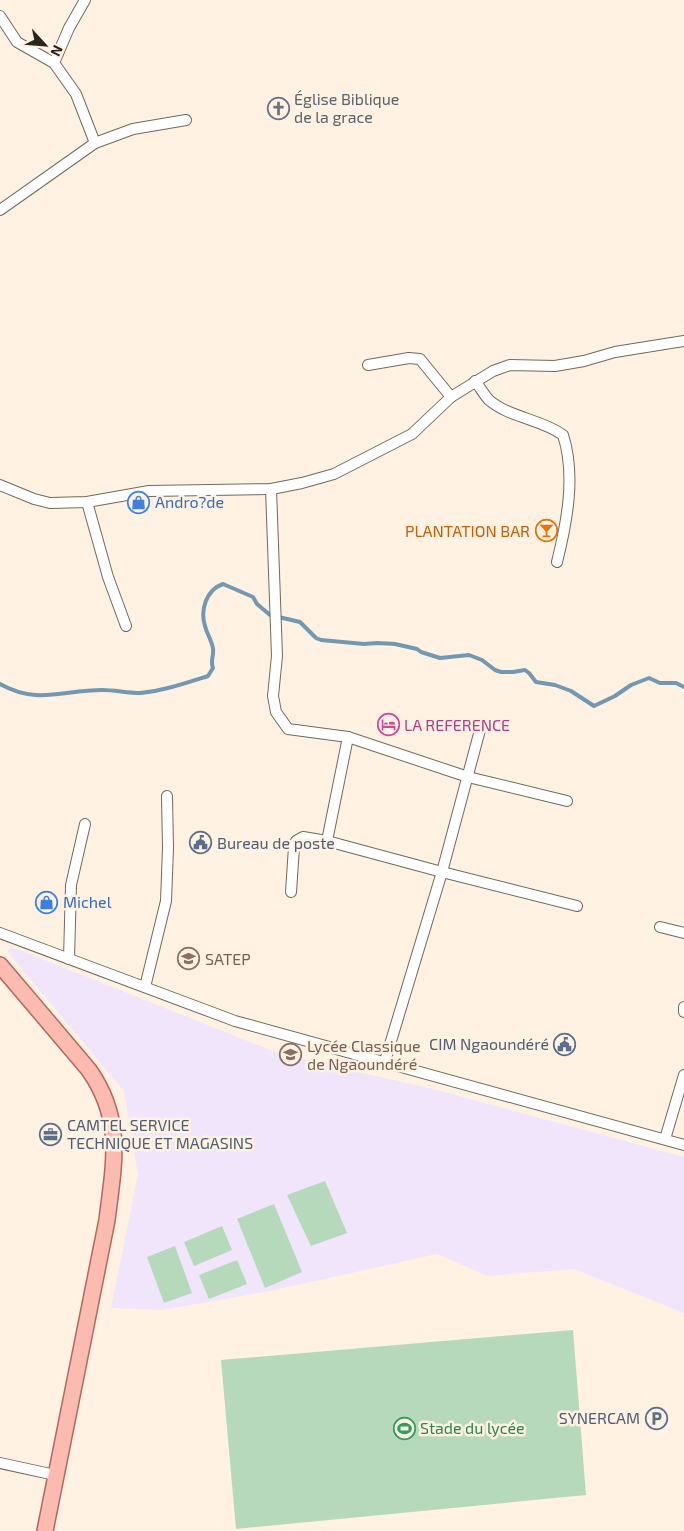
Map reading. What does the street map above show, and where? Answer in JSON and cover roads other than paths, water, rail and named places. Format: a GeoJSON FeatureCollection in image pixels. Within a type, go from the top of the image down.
{"type":"FeatureCollection","features":[{"type":"Feature","properties":{"kind":"main road"},"geometry":{"type":"LineString","coordinates":[[0,965],[89,1070],[101,1087],[110,1111],[114,1141],[107,1220],[45,1531]]}},
{"type":"Feature","properties":{"kind":"street"},"geometry":{"type":"LineString","coordinates":[[54,63],[69,28],[86,0]]}},
{"type":"Feature","properties":{"kind":"street"},"geometry":{"type":"LineString","coordinates":[[0,16],[17,42],[54,63],[76,94],[95,144]]}},
{"type":"Feature","properties":{"kind":"street"},"geometry":{"type":"LineString","coordinates":[[0,210],[95,144],[133,129],[186,120]]}},
{"type":"Feature","properties":{"kind":"street"},"geometry":{"type":"LineString","coordinates":[[0,484],[34,499],[50,502],[87,502],[149,491],[272,489],[302,483],[334,474],[412,434],[451,397],[493,371],[510,365],[555,366],[584,362],[615,352],[684,341]]}},
{"type":"Feature","properties":{"kind":"street"},"geometry":{"type":"LineString","coordinates":[[368,365],[409,358],[420,359],[451,397]]}},
{"type":"Feature","properties":{"kind":"street"},"geometry":{"type":"LineString","coordinates":[[475,381],[489,400],[512,413],[553,428],[563,435],[568,460],[568,510],[557,562]]}},
{"type":"Feature","properties":{"kind":"street"},"geometry":{"type":"LineString","coordinates":[[272,489],[277,656],[273,696],[276,712],[288,729],[348,737],[468,777],[567,801]]}},
{"type":"Feature","properties":{"kind":"street"},"geometry":{"type":"LineString","coordinates":[[87,502],[108,577],[126,626]]}},
{"type":"Feature","properties":{"kind":"street"},"geometry":{"type":"LineString","coordinates":[[385,1061],[442,872],[480,730]]}},
{"type":"Feature","properties":{"kind":"street"},"geometry":{"type":"LineString","coordinates":[[327,841],[348,737]]}},
{"type":"Feature","properties":{"kind":"street"},"geometry":{"type":"LineString","coordinates":[[145,986],[158,941],[166,901],[167,796]]}},
{"type":"Feature","properties":{"kind":"street"},"geometry":{"type":"LineString","coordinates":[[69,959],[71,885],[85,824]]}},
{"type":"Feature","properties":{"kind":"street"},"geometry":{"type":"LineString","coordinates":[[291,892],[292,865],[296,841],[304,836],[577,906]]}},
{"type":"Feature","properties":{"kind":"street"},"geometry":{"type":"LineString","coordinates":[[660,927],[684,933]]}},
{"type":"Feature","properties":{"kind":"street"},"geometry":{"type":"LineString","coordinates":[[0,934],[235,1020],[684,1145]]}},
{"type":"Feature","properties":{"kind":"street"},"geometry":{"type":"LineString","coordinates":[[665,1139],[684,1075]]}},
{"type":"Feature","properties":{"kind":"street"},"geometry":{"type":"LineString","coordinates":[[0,1463],[55,1476]]}},
{"type":"Feature","properties":{"kind":"waterway"},"geometry":{"type":"LineString","coordinates":[[0,684],[26,694],[38,695],[102,690],[140,693],[166,689],[208,676],[213,668],[213,652],[204,620],[204,607],[212,591],[223,584],[253,597],[257,604],[270,615],[300,622],[316,638],[321,640],[364,644],[395,644],[417,649],[440,658],[469,655],[482,660],[495,670],[501,672],[525,670],[536,682],[555,685],[571,691],[594,706],[615,696],[631,685],[649,678],[660,683],[676,683],[684,687]]}},
{"type":"Feature","properties":{"kind":"place","name":"Église Biblique de la grace"},"geometry":{"type":"Point","coordinates":[278,108]}},
{"type":"Feature","properties":{"kind":"place","name":"Andro?de"},"geometry":{"type":"Point","coordinates":[139,502]}},
{"type":"Feature","properties":{"kind":"place","name":"PLANTATION BAR"},"geometry":{"type":"Point","coordinates":[546,531]}},
{"type":"Feature","properties":{"kind":"place","name":"LA REFERENCE"},"geometry":{"type":"Point","coordinates":[388,725]}},
{"type":"Feature","properties":{"kind":"place","name":"Bureau de poste"},"geometry":{"type":"Point","coordinates":[201,843]}},
{"type":"Feature","properties":{"kind":"place","name":"Michel"},"geometry":{"type":"Point","coordinates":[47,902]}},
{"type":"Feature","properties":{"kind":"place","name":"SATEP"},"geometry":{"type":"Point","coordinates":[189,959]}},
{"type":"Feature","properties":{"kind":"place","name":"CIM Ngaoundéré"},"geometry":{"type":"Point","coordinates":[565,1044]}},
{"type":"Feature","properties":{"kind":"place","name":"Lycée Classique de Ngaoundéré"},"geometry":{"type":"Point","coordinates":[291,1055]}},
{"type":"Feature","properties":{"kind":"place","name":"CAMTEL SERVICE TECHNIQUE ET MAGASINS"},"geometry":{"type":"Point","coordinates":[51,1134]}},
{"type":"Feature","properties":{"kind":"place","name":"SYNERCAM"},"geometry":{"type":"Point","coordinates":[656,1418]}},
{"type":"Feature","properties":{"kind":"place","name":"Stade du lycée"},"geometry":{"type":"Point","coordinates":[404,1428]}}]}
